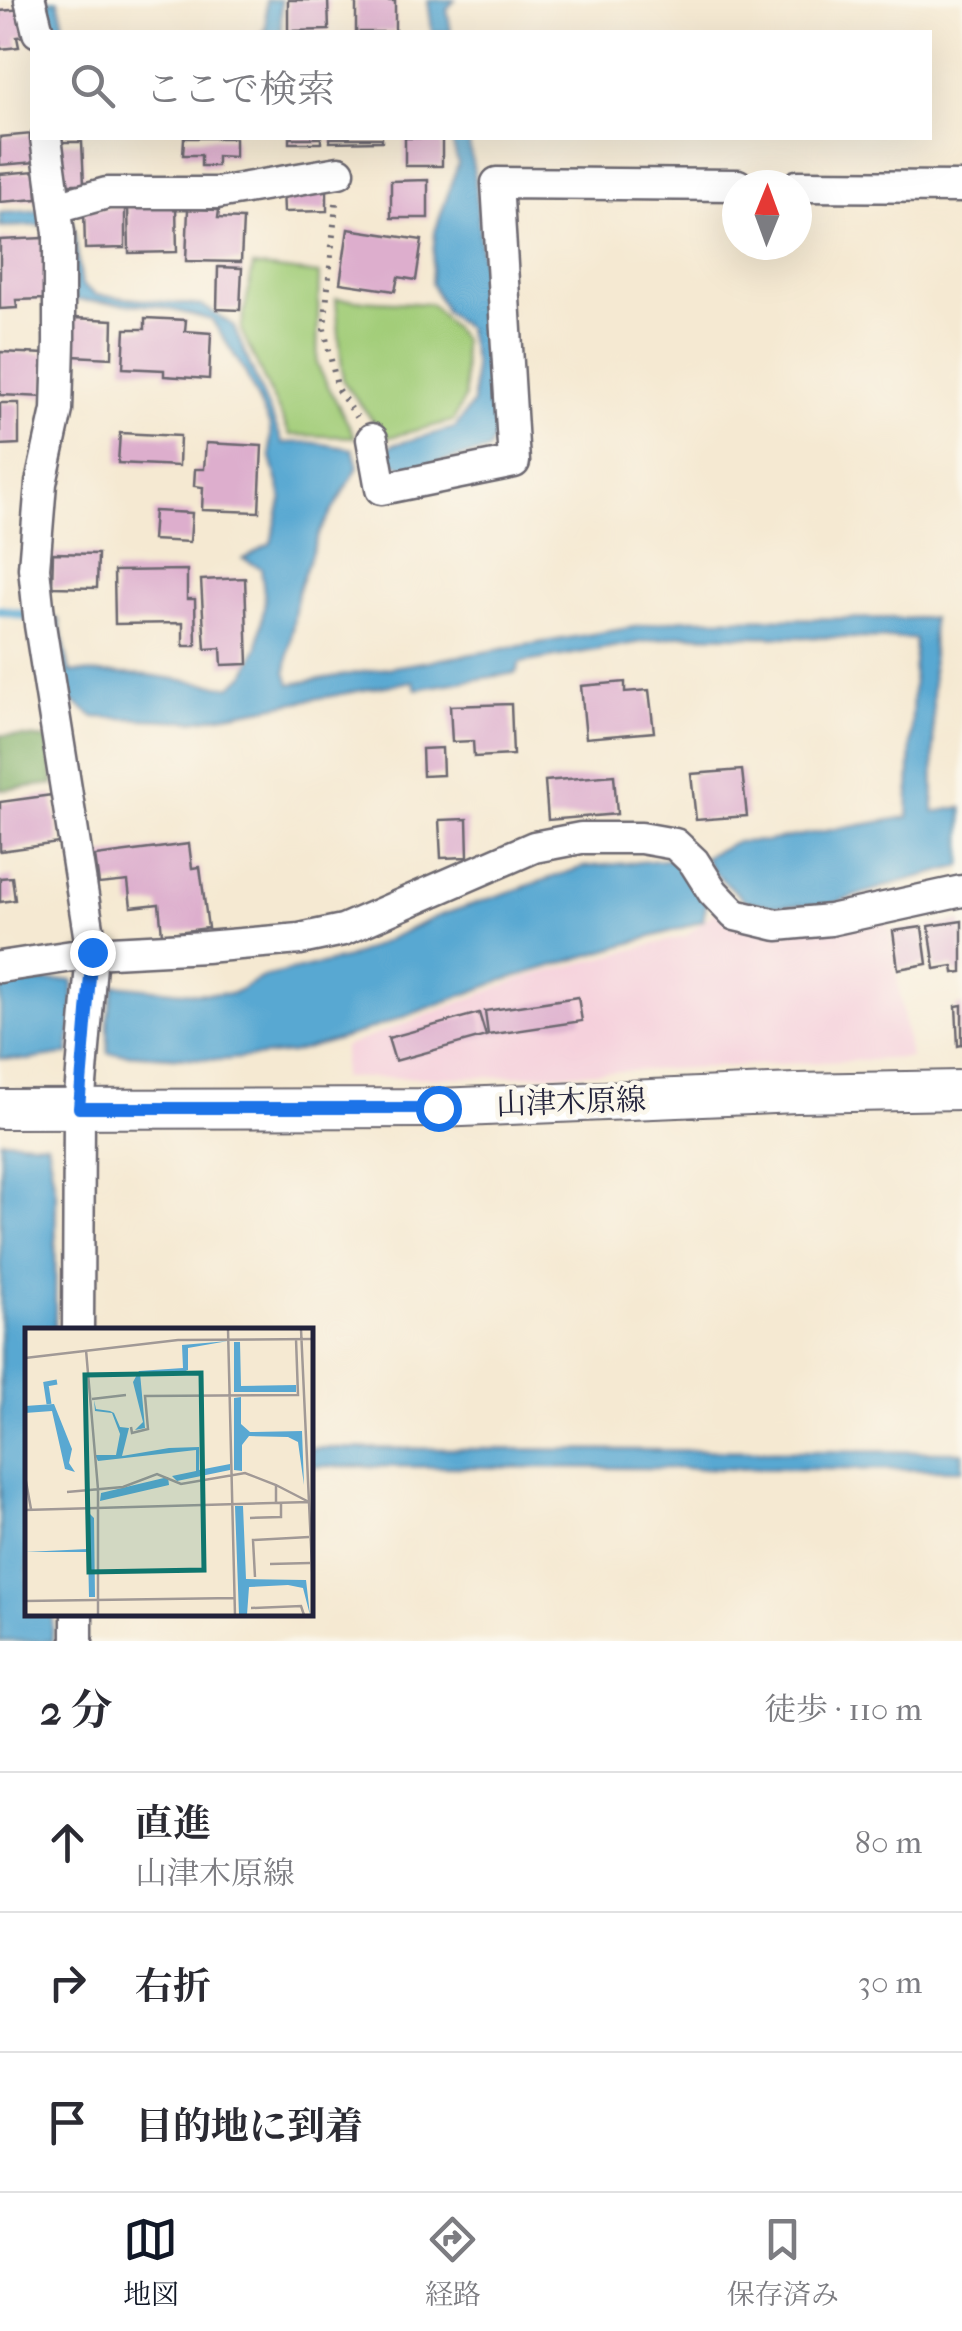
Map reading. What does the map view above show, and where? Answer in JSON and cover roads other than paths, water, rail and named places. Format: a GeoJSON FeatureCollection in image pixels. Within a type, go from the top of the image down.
{"type":"FeatureCollection","features":[{"type":"Feature","properties":{"kind":"street"},"geometry":{"type":"LineString","coordinates":[[30,0],[38,30]]}},
{"type":"Feature","properties":{"kind":"street"},"geometry":{"type":"LineString","coordinates":[[46,140],[58,220],[60,342],[57,410],[41,483],[34,568],[92,952],[79,1108],[78,1328]]}},
{"type":"Feature","properties":{"kind":"street"},"geometry":{"type":"LineString","coordinates":[[58,220],[107,192],[216,194],[338,172]]}},
{"type":"Feature","properties":{"kind":"street"},"geometry":{"type":"LineString","coordinates":[[375,453],[381,489],[514,462],[498,183],[722,185]]}},
{"type":"Feature","properties":{"kind":"street"},"geometry":{"type":"LineString","coordinates":[[812,186],[962,187]]}},
{"type":"Feature","properties":{"kind":"street"},"geometry":{"type":"LineString","coordinates":[[0,967],[92,952],[300,939],[343,930],[534,847],[581,838],[641,838],[675,844],[736,915],[777,925],[830,920],[962,891]]}},
{"type":"Feature","properties":{"kind":"street","name":"山津木原線"},"geometry":{"type":"LineString","coordinates":[[0,1108],[438,1108],[796,1092],[962,1090]]}},
{"type":"Feature","properties":{"kind":"street"},"geometry":{"type":"LineString","coordinates":[[76,1641],[77,1616]]}},
{"type":"Feature","properties":{"kind":"water"},"geometry":{"type":"Polygon","coordinates":[[[45,0],[58,0],[66,30],[51,30],[45,0]]]}},
{"type":"Feature","properties":{"kind":"water"},"geometry":{"type":"Polygon","coordinates":[[[266,0],[281,0],[281,30],[266,28],[266,0]]]}},
{"type":"Feature","properties":{"kind":"water"},"geometry":{"type":"Polygon","coordinates":[[[428,0],[455,0],[447,9],[451,30],[432,30],[428,0]]]}},
{"type":"Feature","properties":{"kind":"water"},"geometry":{"type":"Polygon","coordinates":[[[452,140],[468,140],[497,432],[488,451],[405,469],[384,455],[392,445],[455,428],[473,403],[474,364],[467,329],[446,312],[431,283],[435,232],[458,164],[452,140]]]}},
{"type":"Feature","properties":{"kind":"water"},"geometry":{"type":"Polygon","coordinates":[[[43,210],[47,225],[0,227],[0,213],[43,210]]]}},
{"type":"Feature","properties":{"kind":"water"},"geometry":{"type":"Polygon","coordinates":[[[68,214],[82,285],[96,295],[203,306],[233,325],[283,443],[310,442],[353,449],[358,467],[318,535],[298,590],[286,671],[290,684],[683,619],[932,618],[934,812],[962,807],[962,866],[831,904],[772,906],[744,900],[704,857],[735,842],[767,841],[908,817],[915,639],[683,635],[520,663],[516,673],[416,689],[413,681],[193,721],[94,717],[63,694],[50,615],[59,620],[70,672],[148,675],[230,687],[245,675],[258,646],[265,600],[261,568],[243,559],[271,543],[282,497],[271,458],[270,426],[245,372],[212,320],[157,306],[75,300],[68,214]]]}},
{"type":"Feature","properties":{"kind":"water"},"geometry":{"type":"Polygon","coordinates":[[[673,859],[707,901],[703,920],[682,928],[504,980],[357,1034],[291,1053],[221,1060],[108,1053],[108,1016],[115,985],[231,994],[263,977],[348,958],[438,916],[583,867],[673,859]]]}},
{"type":"Feature","properties":{"kind":"water"},"geometry":{"type":"Polygon","coordinates":[[[73,980],[68,1054],[27,1060],[0,1058],[1,983],[73,980]]]}},
{"type":"Feature","properties":{"kind":"water"},"geometry":{"type":"Polygon","coordinates":[[[1,1140],[47,1143],[56,1193],[55,1328],[25,1328],[25,1616],[53,1616],[52,1641],[0,1641],[1,1140]]]}},
{"type":"Feature","properties":{"kind":"water"},"geometry":{"type":"Polygon","coordinates":[[[312,1448],[962,1452],[962,1470],[312,1466],[312,1448]]]}},
{"type":"Feature","properties":{"kind":"waterway"},"geometry":{"type":"LineString","coordinates":[[0,610],[33,617]]}}]}
